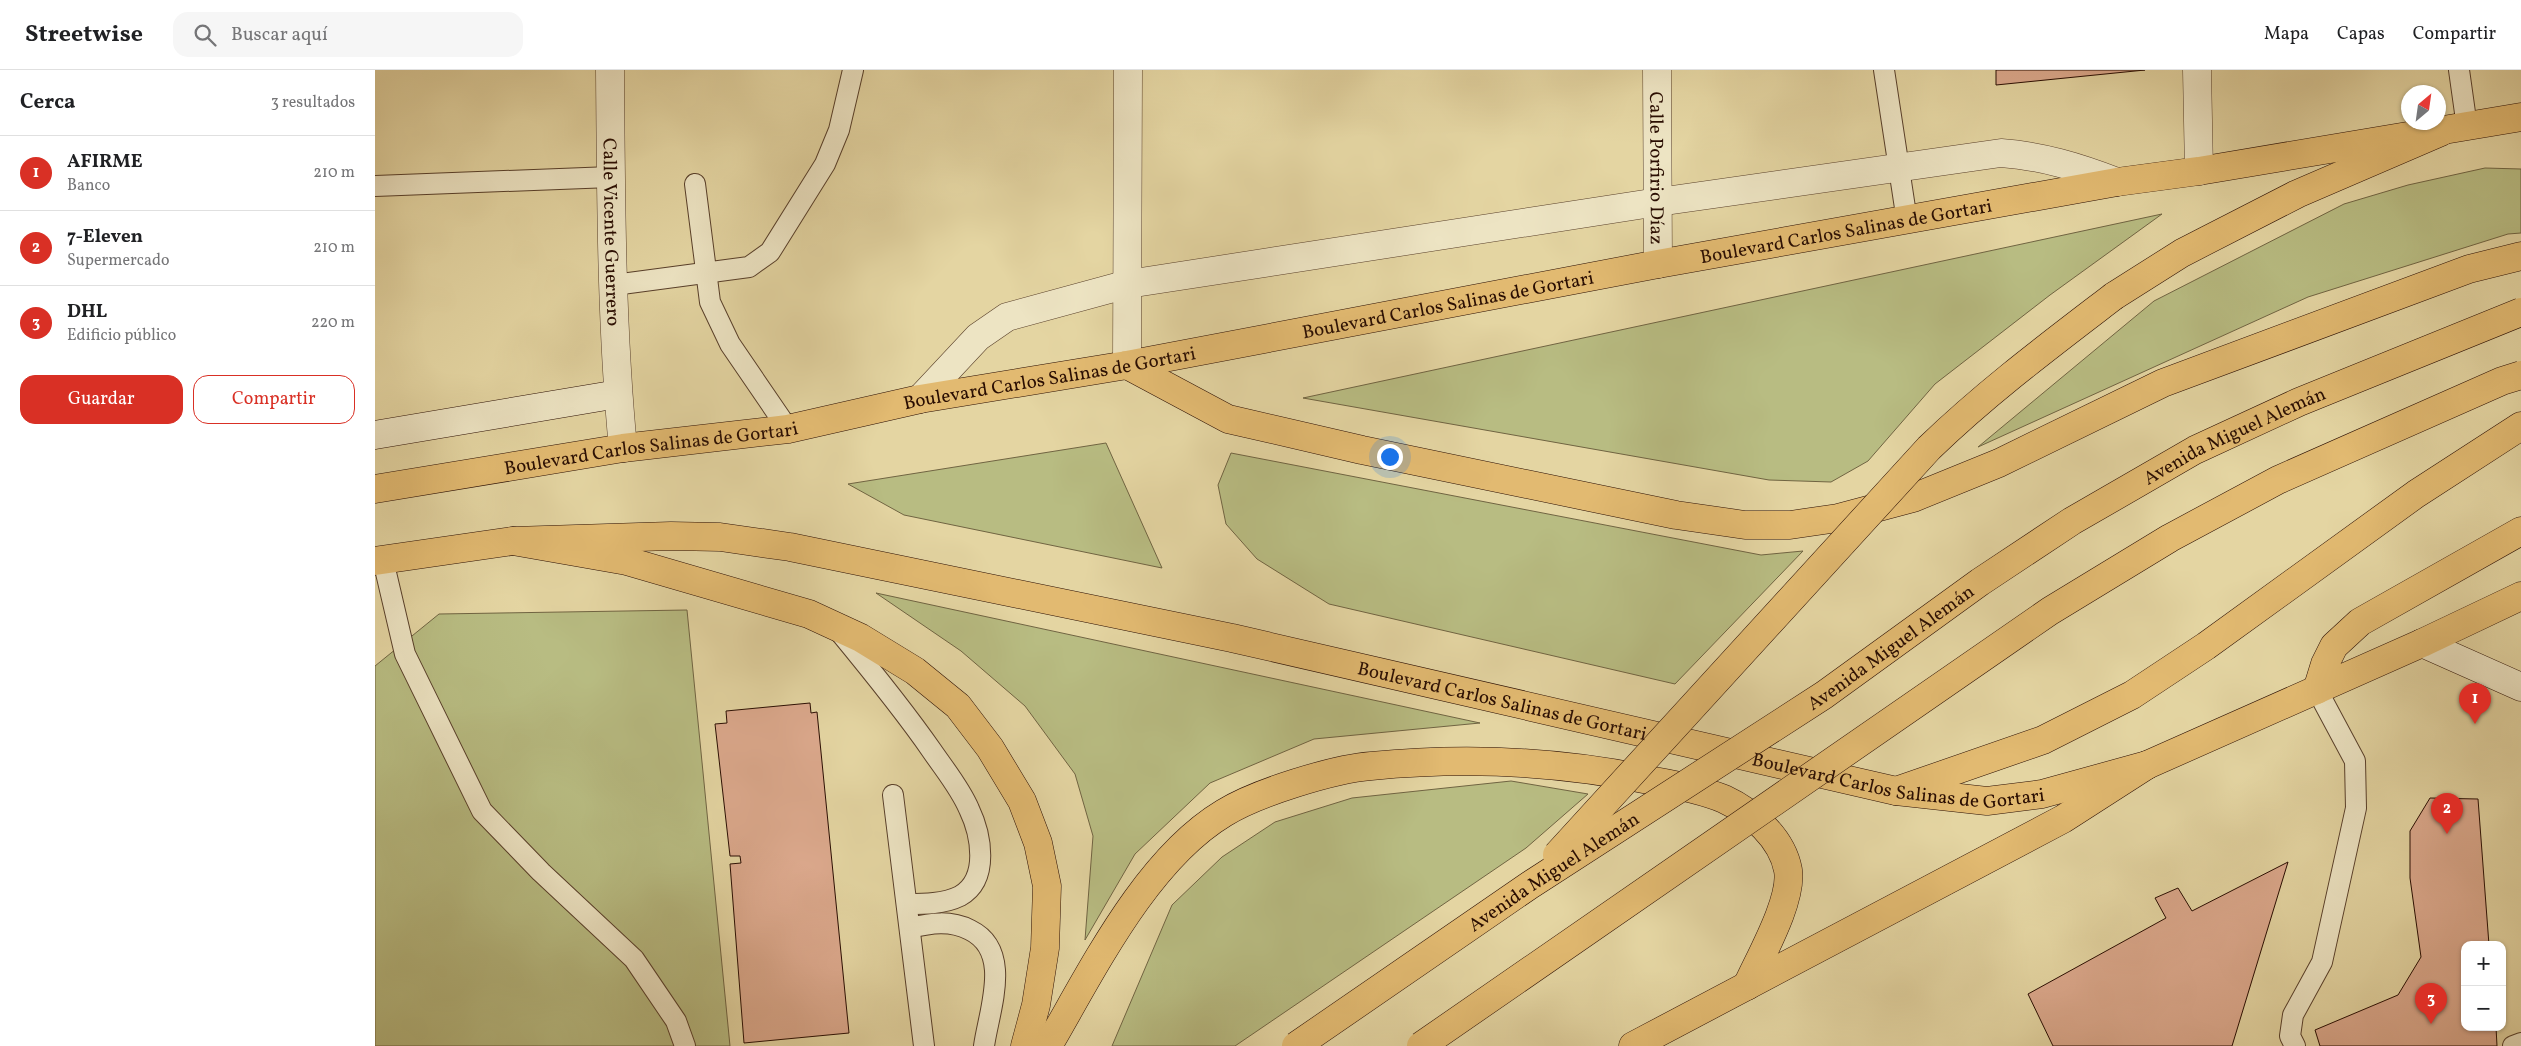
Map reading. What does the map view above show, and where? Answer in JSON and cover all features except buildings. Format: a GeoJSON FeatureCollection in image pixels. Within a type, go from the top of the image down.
{"type":"FeatureCollection","features":[{"type":"Feature","properties":{"kind":"main road","name":"Boulevard Carlos Salinas de Gortari"},"geometry":{"type":"LineString","coordinates":[[375,489],[623,448],[788,430],[920,399],[1127,364],[1658,264],[2117,182],[2199,171],[2454,129],[2513,122]]}},
{"type":"Feature","properties":{"kind":"main road"},"geometry":{"type":"LineString","coordinates":[[1529,885],[1929,448],[1973,406],[2018,368],[2114,296],[2182,253],[2297,194],[2454,129]]}},
{"type":"Feature","properties":{"kind":"main road"},"geometry":{"type":"LineString","coordinates":[[1127,364],[1228,419],[1362,450],[1657,511],[1745,525],[1790,525],[1838,518],[1913,498],[1999,463],[2163,383],[2453,274],[2521,256]]}},
{"type":"Feature","properties":{"kind":"main road","name":"Avenida Miguel Alemán"},"geometry":{"type":"LineString","coordinates":[[1297,1046],[1529,885],[1824,695],[1981,582],[2096,507],[2195,450],[2299,402],[2521,312]]}},
{"type":"Feature","properties":{"kind":"main road"},"geometry":{"type":"LineString","coordinates":[[1421,1046],[2049,611],[2170,538],[2278,480],[2493,384],[2521,375]]}},
{"type":"Feature","properties":{"kind":"main road"},"geometry":{"type":"LineString","coordinates":[[1896,791],[2043,740],[2094,716],[2166,673],[2416,494],[2521,426]]}},
{"type":"Feature","properties":{"kind":"main road"},"geometry":{"type":"LineString","coordinates":[[2317,690],[2325,664],[2334,646],[2361,622],[2521,531]]}},
{"type":"Feature","properties":{"kind":"main road","name":"Boulevard Carlos Salinas de Gortari"},"geometry":{"type":"LineString","coordinates":[[379,561],[513,542],[671,536],[720,537],[789,547],[1232,638],[1896,791],[1987,801],[2042,794],[2147,765],[2422,643],[2521,596]]}},
{"type":"Feature","properties":{"kind":"main road"},"geometry":{"type":"LineString","coordinates":[[513,542],[627,561],[809,614],[861,638],[915,672],[957,706],[990,748],[1022,801],[1038,843],[1047,886],[1045,948],[1036,1005],[1025,1046]]}},
{"type":"Feature","properties":{"kind":"main road"},"geometry":{"type":"LineString","coordinates":[[1048,1046],[1101,955],[1137,902],[1165,863],[1197,831],[1226,812],[1266,794],[1313,778],[1369,766],[1466,761],[1557,765],[1629,775],[1685,787],[1723,799],[1746,811],[1769,833],[1781,849],[1788,870],[1787,889],[1777,921],[1747,986]]}},
{"type":"Feature","properties":{"kind":"main road"},"geometry":{"type":"LineString","coordinates":[[1633,1046],[2063,819],[2147,765]]}},
{"type":"Feature","properties":{"kind":"street","name":"Calle Vicente Guerrero"},"geometry":{"type":"LineString","coordinates":[[610,70],[617,394],[623,448]]}},
{"type":"Feature","properties":{"kind":"street"},"geometry":{"type":"LineString","coordinates":[[1127,364],[1128,70]]}},
{"type":"Feature","properties":{"kind":"street","name":"Calle Porfirio Díaz"},"geometry":{"type":"LineString","coordinates":[[1657,70],[1658,264]]}},
{"type":"Feature","properties":{"kind":"street"},"geometry":{"type":"LineString","coordinates":[[2197,70],[2199,171]]}},
{"type":"Feature","properties":{"kind":"street"},"geometry":{"type":"LineString","coordinates":[[920,399],[978,337],[1007,317],[1128,284],[1658,202],[1899,166],[2001,153],[2032,155],[2077,166],[2117,182]]}},
{"type":"Feature","properties":{"kind":"street"},"geometry":{"type":"LineString","coordinates":[[375,435],[617,394]]}},
{"type":"Feature","properties":{"kind":"street"},"geometry":{"type":"LineString","coordinates":[[2422,643],[2521,687]]}},
{"type":"Feature","properties":{"kind":"lane"},"geometry":{"type":"LineString","coordinates":[[614,285],[749,267],[770,252],[825,164],[839,130],[853,70]]}},
{"type":"Feature","properties":{"kind":"lane"},"geometry":{"type":"LineString","coordinates":[[1884,70],[1907,221]]}},
{"type":"Feature","properties":{"kind":"lane"},"geometry":{"type":"LineString","coordinates":[[2454,129],[2459,70]]}},
{"type":"Feature","properties":{"kind":"lane"},"geometry":{"type":"LineString","coordinates":[[375,186],[611,177]]}},
{"type":"Feature","properties":{"kind":"lane"},"geometry":{"type":"LineString","coordinates":[[695,184],[710,302],[730,344],[788,430]]}},
{"type":"Feature","properties":{"kind":"lane"},"geometry":{"type":"LineString","coordinates":[[379,561],[405,654],[481,811],[541,872],[633,959],[676,1022],[685,1046]]}},
{"type":"Feature","properties":{"kind":"lane"},"geometry":{"type":"LineString","coordinates":[[833,625],[907,714],[956,785],[969,809],[977,831],[981,850],[978,870],[972,884],[961,895],[949,900],[927,904],[907,904]]}},
{"type":"Feature","properties":{"kind":"lane"},"geometry":{"type":"LineString","coordinates":[[2295,1046],[2290,1036],[2293,1015],[2322,962],[2356,808],[2355,761],[2317,690]]}},
{"type":"Feature","properties":{"kind":"lane"},"geometry":{"type":"LineString","coordinates":[[893,795],[924,1046]]}},
{"type":"Feature","properties":{"kind":"lane"},"geometry":{"type":"LineString","coordinates":[[910,928],[936,922],[952,924],[977,933],[989,945],[994,961],[994,985],[984,1046]]}},
{"type":"Feature","properties":{"kind":"lane"},"geometry":{"type":"LineString","coordinates":[[2513,1046],[2521,1043]]}},
{"type":"Feature","properties":{"kind":"green space"},"geometry":{"type":"Polygon","coordinates":[[[2485,168],[2521,169],[2521,233],[2508,234],[2308,297],[1978,447],[2154,301],[2344,204],[2408,185],[2485,168]]]}},
{"type":"Feature","properties":{"kind":"green space"},"geometry":{"type":"Polygon","coordinates":[[[2162,214],[2050,295],[1935,384],[1868,461],[1831,482],[1769,480],[1303,398],[2162,214]]]}},
{"type":"Feature","properties":{"kind":"green space"},"geometry":{"type":"Polygon","coordinates":[[[1106,443],[1162,568],[904,515],[848,484],[1106,443]]]}},
{"type":"Feature","properties":{"kind":"green space"},"geometry":{"type":"Polygon","coordinates":[[[1231,453],[1761,555],[1803,551],[1675,684],[1329,604],[1257,559],[1226,524],[1218,485],[1231,453]]]}},
{"type":"Feature","properties":{"kind":"green space"},"geometry":{"type":"Polygon","coordinates":[[[876,593],[1480,723],[1314,739],[1210,783],[1135,854],[1085,940],[1093,836],[1075,774],[1025,706],[961,651],[876,593]]]}},
{"type":"Feature","properties":{"kind":"green space"},"geometry":{"type":"Polygon","coordinates":[[[687,610],[730,1046],[375,1046],[375,666],[439,614],[687,610]]]}},
{"type":"Feature","properties":{"kind":"green space"},"geometry":{"type":"Polygon","coordinates":[[[1511,781],[1588,794],[1526,848],[1235,1046],[1112,1046],[1172,905],[1222,857],[1275,822],[1352,798],[1511,781]]]}},
{"type":"Feature","properties":{"kind":"place","name":"AFIRME"},"geometry":{"type":"Point","coordinates":[2475,724]}},
{"type":"Feature","properties":{"kind":"place","name":"7-Eleven"},"geometry":{"type":"Point","coordinates":[2447,834]}},
{"type":"Feature","properties":{"kind":"place","name":"DHL"},"geometry":{"type":"Point","coordinates":[2431,1024]}}]}
